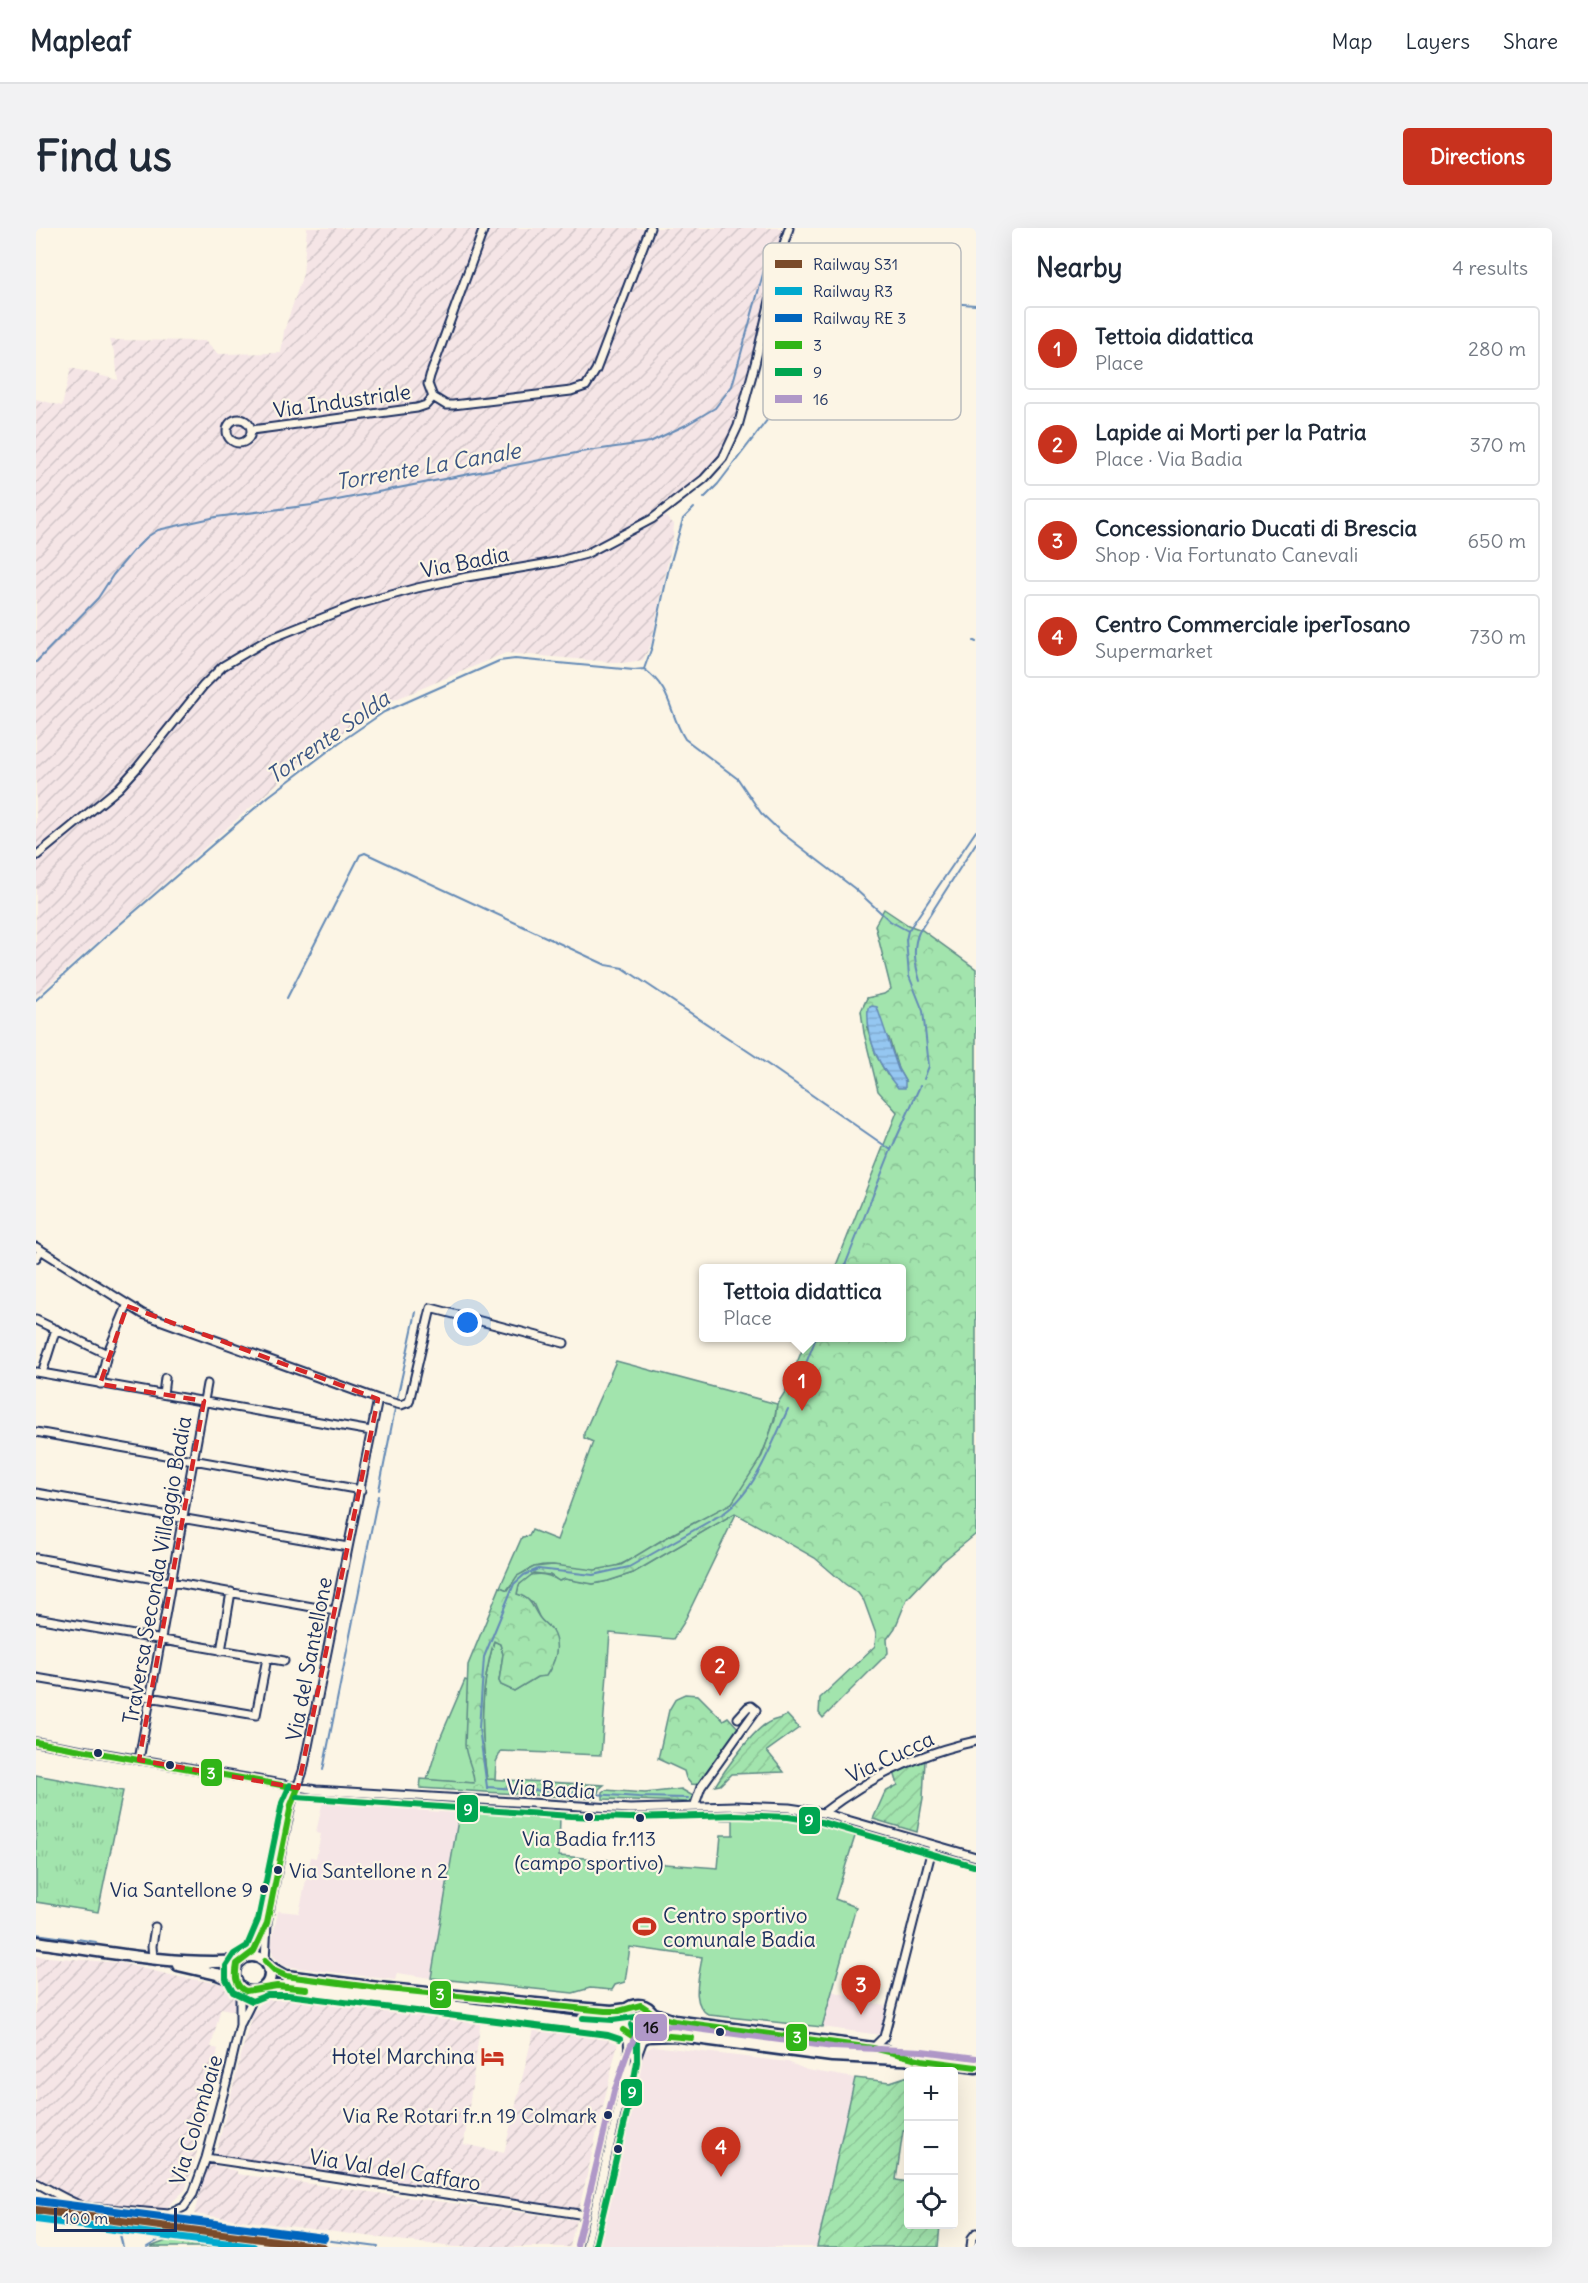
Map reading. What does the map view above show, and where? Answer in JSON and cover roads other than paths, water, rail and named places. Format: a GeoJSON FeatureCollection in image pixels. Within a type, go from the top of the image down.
{"type":"FeatureCollection","features":[{"type":"Feature","properties":{"kind":"main road"},"geometry":{"type":"LineString","coordinates":[[36,1942],[148,1957],[218,1962],[254,1956],[286,1976],[378,1988],[612,2011],[640,2005],[665,2019],[685,2023],[873,2048],[922,2060]]}},
{"type":"Feature","properties":{"kind":"main road"},"geometry":{"type":"LineString","coordinates":[[148,1957],[216,1974],[238,1984],[248,1992],[288,1986],[610,2026],[635,2038],[673,2035],[832,2056],[922,2060],[976,2067]]}},
{"type":"Feature","properties":{"kind":"main road"},"geometry":{"type":"LineString","coordinates":[[238,1984],[235,1968],[244,1959]]}},
{"type":"Feature","properties":{"kind":"main road"},"geometry":{"type":"LineString","coordinates":[[261,1989],[270,1979],[266,1964]]}},
{"type":"Feature","properties":{"kind":"main road"},"geometry":{"type":"LineString","coordinates":[[625,2032],[621,2021],[627,2009]]}},
{"type":"Feature","properties":{"kind":"main road"},"geometry":{"type":"LineString","coordinates":[[646,2036],[654,2025],[652,2013]]}},
{"type":"Feature","properties":{"kind":"street","name":"Via Industriale"},"geometry":{"type":"LineString","coordinates":[[484,228],[430,376],[430,392],[446,405],[571,391],[586,386],[596,370],[650,228]]}},
{"type":"Feature","properties":{"kind":"street","name":"Via Badia"},"geometry":{"type":"LineString","coordinates":[[784,243],[789,228]]}},
{"type":"Feature","properties":{"kind":"street","name":"Via Badia"},"geometry":{"type":"LineString","coordinates":[[36,856],[119,788],[203,686],[223,666],[267,640],[355,605],[417,588],[556,562],[586,554],[652,519],[704,479],[723,458],[738,426],[763,330]]}},
{"type":"Feature","properties":{"kind":"street","name":"Via Industriale"},"geometry":{"type":"LineString","coordinates":[[252,430],[417,408],[426,405],[434,397]]}},
{"type":"Feature","properties":{"kind":"street"},"geometry":{"type":"LineString","coordinates":[[36,1258],[38,1249],[143,1314],[378,1399],[401,1405],[409,1402],[431,1308],[564,1343]]}},
{"type":"Feature","properties":{"kind":"street"},"geometry":{"type":"LineString","coordinates":[[100,1384],[107,1354],[127,1306]]}},
{"type":"Feature","properties":{"kind":"street"},"geometry":{"type":"LineString","coordinates":[[36,1320],[107,1354]]}},
{"type":"Feature","properties":{"kind":"street"},"geometry":{"type":"LineString","coordinates":[[56,1329],[39,1373],[371,1431]]}},
{"type":"Feature","properties":{"kind":"street"},"geometry":{"type":"LineString","coordinates":[[163,1394],[165,1378]]}},
{"type":"Feature","properties":{"kind":"street","name":"Traversa Seconda Villaggio Badia"},"geometry":{"type":"LineString","coordinates":[[139,1760],[152,1699],[207,1384]]}},
{"type":"Feature","properties":{"kind":"street","name":"Via del Santellone"},"geometry":{"type":"LineString","coordinates":[[244,1959],[260,1941],[267,1923],[291,1805],[298,1788],[378,1399]]}},
{"type":"Feature","properties":{"kind":"street"},"geometry":{"type":"LineString","coordinates":[[36,1432],[361,1490]]}},
{"type":"Feature","properties":{"kind":"street"},"geometry":{"type":"LineString","coordinates":[[36,1493],[348,1547]]}},
{"type":"Feature","properties":{"kind":"street"},"geometry":{"type":"LineString","coordinates":[[36,1557],[335,1611]]}},
{"type":"Feature","properties":{"kind":"street"},"geometry":{"type":"LineString","coordinates":[[221,1650],[231,1592]]}},
{"type":"Feature","properties":{"kind":"street"},"geometry":{"type":"LineString","coordinates":[[36,1618],[284,1661]]}},
{"type":"Feature","properties":{"kind":"street"},"geometry":{"type":"LineString","coordinates":[[36,1678],[256,1715],[267,1658]]}},
{"type":"Feature","properties":{"kind":"street"},"geometry":{"type":"LineString","coordinates":[[694,1808],[701,1787],[755,1713],[755,1709],[748,1707],[738,1718]]}},
{"type":"Feature","properties":{"kind":"street","name":"Via Cucca"},"geometry":{"type":"LineString","coordinates":[[823,1813],[853,1791],[884,1774],[937,1752],[976,1741]]}},
{"type":"Feature","properties":{"kind":"street","name":"Via Badia"},"geometry":{"type":"LineString","coordinates":[[36,1742],[298,1788],[571,1807],[630,1809],[758,1806],[823,1813],[976,1857]]}},
{"type":"Feature","properties":{"kind":"street"},"geometry":{"type":"LineString","coordinates":[[873,2048],[884,2037],[933,1845]]}},
{"type":"Feature","properties":{"kind":"street","name":"Via del Santellone"},"geometry":{"type":"LineString","coordinates":[[266,1964],[267,1923]]}},
{"type":"Feature","properties":{"kind":"street"},"geometry":{"type":"LineString","coordinates":[[148,1957],[155,1927]]}},
{"type":"Feature","properties":{"kind":"street","name":"Via Colombaie"},"geometry":{"type":"LineString","coordinates":[[238,1984],[240,2025]]}},
{"type":"Feature","properties":{"kind":"street","name":"Via Colombaie"},"geometry":{"type":"LineString","coordinates":[[36,2183],[61,2194],[75,2205],[169,2214],[184,2206],[193,2194],[206,2158],[240,2025],[261,1989]]}},
{"type":"Feature","properties":{"kind":"street"},"geometry":{"type":"LineString","coordinates":[[586,2247],[622,2094],[623,2077],[629,2052],[625,2032]]}},
{"type":"Feature","properties":{"kind":"street"},"geometry":{"type":"LineString","coordinates":[[622,2094],[630,2078],[636,2053],[646,2036]]}},
{"type":"Feature","properties":{"kind":"street","name":"Via Val del Caffaro"},"geometry":{"type":"LineString","coordinates":[[206,2158],[579,2214]]}},
{"type":"Feature","properties":{"kind":"street"},"geometry":{"type":"LineString","coordinates":[[971,2247],[972,2238],[976,2233]]}},
{"type":"Feature","properties":{"kind":"water"},"geometry":{"type":"Polygon","coordinates":[[[877,1007],[898,1069],[905,1081],[905,1088],[898,1088],[879,1061],[869,1030],[868,1008],[877,1007]]]}},
{"type":"Feature","properties":{"kind":"waterway","name":"Torrente La Canale"},"geometry":{"type":"LineString","coordinates":[[36,662],[98,598],[133,551],[158,530],[216,517],[312,505],[581,452],[650,442],[686,425],[715,408],[732,386],[763,274]]}},
{"type":"Feature","properties":{"kind":"waterway","name":"Torrente Solda"},"geometry":{"type":"LineString","coordinates":[[961,304],[976,305]]}},
{"type":"Feature","properties":{"kind":"waterway","name":"Torrente Solda"},"geometry":{"type":"LineString","coordinates":[[704,498],[718,484],[767,420]]}},
{"type":"Feature","properties":{"kind":"waterway","name":"Torrente Solda"},"geometry":{"type":"LineString","coordinates":[[36,1000],[269,796],[384,712],[499,661],[515,659],[644,669],[652,647],[668,572],[683,519],[694,508]]}},
{"type":"Feature","properties":{"kind":"waterway"},"geometry":{"type":"LineString","coordinates":[[644,669],[665,693],[685,739],[738,779],[761,813],[782,833],[854,888],[890,921],[908,931]]}},
{"type":"Feature","properties":{"kind":"waterway"},"geometry":{"type":"LineString","coordinates":[[924,1079],[929,1066],[923,1011],[909,976],[906,940],[908,931],[976,831]]}},
{"type":"Feature","properties":{"kind":"waterway"},"geometry":{"type":"LineString","coordinates":[[920,981],[915,956],[915,944],[919,932],[976,843]]}},
{"type":"Feature","properties":{"kind":"waterway"},"geometry":{"type":"LineString","coordinates":[[287,998],[360,855],[365,853],[606,965],[623,968],[891,1150]]}},
{"type":"Feature","properties":{"kind":"waterway"},"geometry":{"type":"LineString","coordinates":[[846,1264],[891,1150],[920,1086]]}},
{"type":"Feature","properties":{"kind":"waterway"},"geometry":{"type":"LineString","coordinates":[[397,1399],[416,1312]]}},
{"type":"Feature","properties":{"kind":"waterway"},"geometry":{"type":"LineString","coordinates":[[793,1396],[814,1342]]}},
{"type":"Feature","properties":{"kind":"waterway"},"geometry":{"type":"LineString","coordinates":[[379,1490],[395,1409]]}},
{"type":"Feature","properties":{"kind":"waterway"},"geometry":{"type":"LineString","coordinates":[[487,1787],[479,1728],[484,1657],[514,1584],[524,1575],[538,1569],[593,1575],[629,1567],[724,1513],[735,1504],[754,1480],[788,1409]]}},
{"type":"Feature","properties":{"kind":"waterway"},"geometry":{"type":"LineString","coordinates":[[323,1770],[378,1496]]}},
{"type":"Feature","properties":{"kind":"waterway"},"geometry":{"type":"LineString","coordinates":[[487,1789],[487,1787],[688,1798]]}},
{"type":"Feature","properties":{"kind":"waterway"},"geometry":{"type":"LineString","coordinates":[[36,1934],[72,1939]]}},
{"type":"Feature","properties":{"kind":"waterway"},"geometry":{"type":"LineString","coordinates":[[77,1939],[96,1942]]}},
{"type":"Feature","properties":{"kind":"waterway"},"geometry":{"type":"LineString","coordinates":[[60,2219],[114,2228],[120,2235],[123,2247]]}},
{"type":"Feature","properties":{"kind":"waterway"},"geometry":{"type":"LineString","coordinates":[[186,2222],[378,2247]]}},
{"type":"Feature","properties":{"kind":"waterway"},"geometry":{"type":"LineString","coordinates":[[147,2247],[176,2232]]}},
{"type":"Feature","properties":{"kind":"rail line","name":"S31"},"geometry":{"type":"LineString","coordinates":[[36,2210],[323,2247]]}},
{"type":"Feature","properties":{"kind":"rail line","name":"R3"},"geometry":{"type":"LineString","coordinates":[[36,2219],[253,2247]]}},
{"type":"Feature","properties":{"kind":"place","name":"Tettoia didattica"},"geometry":{"type":"Point","coordinates":[802,1411]}},
{"type":"Feature","properties":{"kind":"place","name":"Lapide ai Morti per la Patria"},"geometry":{"type":"Point","coordinates":[720,1696]}},
{"type":"Feature","properties":{"kind":"place","name":"Via Badia fr.113 (campo sportivo)"},"geometry":{"type":"Point","coordinates":[589,1817]}},
{"type":"Feature","properties":{"kind":"place","name":"Via Santellone n 2"},"geometry":{"type":"Point","coordinates":[278,1870]}},
{"type":"Feature","properties":{"kind":"place","name":"Via Santellone 9"},"geometry":{"type":"Point","coordinates":[264,1889]}},
{"type":"Feature","properties":{"kind":"place","name":"Centro sportivo comunale Badia"},"geometry":{"type":"Point","coordinates":[645,1927]}},
{"type":"Feature","properties":{"kind":"place","name":"Concessionario Ducati di Brescia"},"geometry":{"type":"Point","coordinates":[861,2015]}},
{"type":"Feature","properties":{"kind":"place","name":"Hotel Marchina"},"geometry":{"type":"Point","coordinates":[493,2056]}},
{"type":"Feature","properties":{"kind":"place","name":"Via Re Rotari fr.n 19 Colmark"},"geometry":{"type":"Point","coordinates":[608,2115]}},
{"type":"Feature","properties":{"kind":"place","name":"Centro Commerciale iperTosano"},"geometry":{"type":"Point","coordinates":[721,2177]}}]}
